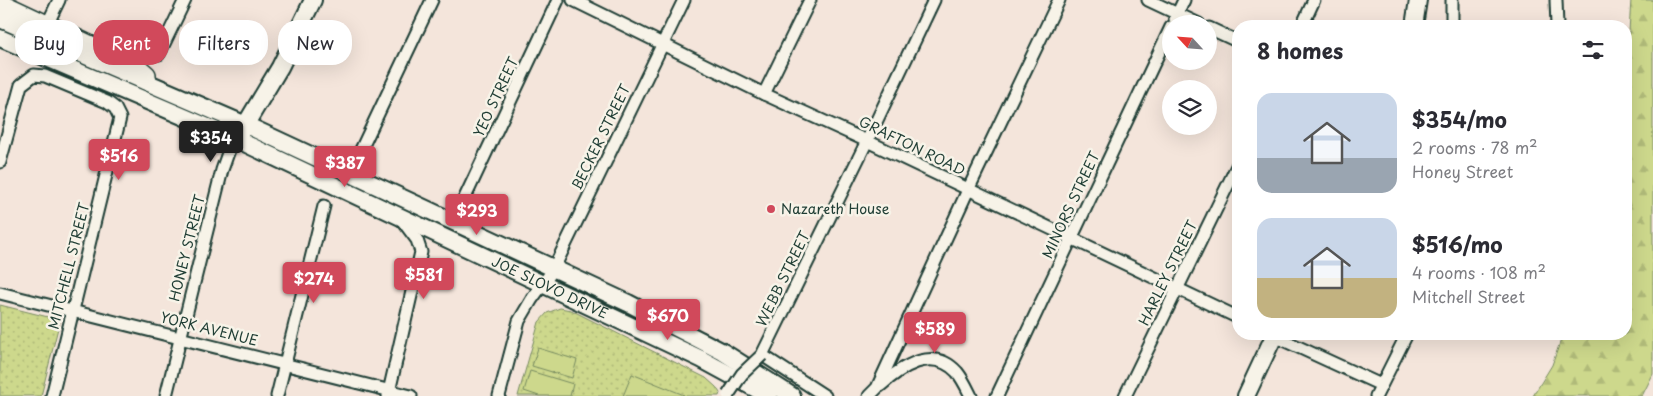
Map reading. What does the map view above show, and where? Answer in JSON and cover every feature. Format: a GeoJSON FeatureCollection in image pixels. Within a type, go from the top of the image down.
{"type":"FeatureCollection","features":[{"type":"Feature","properties":{"kind":"main road"},"geometry":{"type":"LineString","coordinates":[[236,139],[280,67],[313,0]]}},
{"type":"Feature","properties":{"kind":"main road"},"geometry":{"type":"LineString","coordinates":[[1415,20],[1418,0]]}},
{"type":"Feature","properties":{"kind":"main road"},"geometry":{"type":"LineString","coordinates":[[0,3],[36,20]]}},
{"type":"Feature","properties":{"kind":"main road","name":"JOE SLOVO DRIVE"},"geometry":{"type":"LineString","coordinates":[[0,19],[146,80],[325,160],[553,270],[628,303],[730,356],[792,396]]}},
{"type":"Feature","properties":{"kind":"main road","name":"JOE SLOVO DRIVE"},"geometry":{"type":"LineString","coordinates":[[0,38],[236,139],[719,368],[769,396]]}},
{"type":"Feature","properties":{"kind":"main road"},"geometry":{"type":"LineString","coordinates":[[83,42],[138,68],[146,75],[146,80]]}},
{"type":"Feature","properties":{"kind":"main road"},"geometry":{"type":"LineString","coordinates":[[1246,396],[1270,340]]}},
{"type":"Feature","properties":{"kind":"street"},"geometry":{"type":"LineString","coordinates":[[49,20],[59,0]]}},
{"type":"Feature","properties":{"kind":"street"},"geometry":{"type":"LineString","coordinates":[[169,33],[185,0]]}},
{"type":"Feature","properties":{"kind":"street"},"geometry":{"type":"LineString","coordinates":[[358,156],[432,0]]}},
{"type":"Feature","properties":{"kind":"street","name":"YEO STREET"},"geometry":{"type":"LineString","coordinates":[[461,206],[558,0]]}},
{"type":"Feature","properties":{"kind":"street","name":"GRAFTON ROAD"},"geometry":{"type":"LineString","coordinates":[[574,0],[764,94],[868,141],[1232,315]]}},
{"type":"Feature","properties":{"kind":"street","name":"BECKER STREET"},"geometry":{"type":"LineString","coordinates":[[499,396],[519,321],[553,270],[684,0]]}},
{"type":"Feature","properties":{"kind":"street"},"geometry":{"type":"LineString","coordinates":[[764,94],[810,0]]}},
{"type":"Feature","properties":{"kind":"street","name":"WEBB STREET"},"geometry":{"type":"LineString","coordinates":[[762,355],[868,141],[934,0]]}},
{"type":"Feature","properties":{"kind":"street"},"geometry":{"type":"LineString","coordinates":[[878,388],[968,190],[1059,0]]}},
{"type":"Feature","properties":{"kind":"street"},"geometry":{"type":"LineString","coordinates":[[1148,0],[1169,15]]}},
{"type":"Feature","properties":{"kind":"street"},"geometry":{"type":"LineString","coordinates":[[1177,15],[1184,0]]}},
{"type":"Feature","properties":{"kind":"street"},"geometry":{"type":"LineString","coordinates":[[1305,20],[1314,0]]}},
{"type":"Feature","properties":{"kind":"street"},"geometry":{"type":"LineString","coordinates":[[1452,0],[1452,20]]}},
{"type":"Feature","properties":{"kind":"street"},"geometry":{"type":"LineString","coordinates":[[1556,0],[1556,20]]}},
{"type":"Feature","properties":{"kind":"street"},"geometry":{"type":"LineString","coordinates":[[1218,32],[1232,39]]}},
{"type":"Feature","properties":{"kind":"street","name":"MINORS STREET"},"geometry":{"type":"LineString","coordinates":[[997,396],[1162,46]]}},
{"type":"Feature","properties":{"kind":"street","name":"MITCHELL STREET"},"geometry":{"type":"LineString","coordinates":[[0,162],[18,92],[21,85],[34,75],[45,76],[106,102],[115,108],[120,118],[52,396]]}},
{"type":"Feature","properties":{"kind":"street","name":"HONEY STREET"},"geometry":{"type":"LineString","coordinates":[[166,396],[222,170],[229,150],[236,139]]}},
{"type":"Feature","properties":{"kind":"street","name":"HARLEY STREET"},"geometry":{"type":"LineString","coordinates":[[1125,396],[1232,176]]}},
{"type":"Feature","properties":{"kind":"street"},"geometry":{"type":"LineString","coordinates":[[277,396],[324,206]]}},
{"type":"Feature","properties":{"kind":"street"},"geometry":{"type":"LineString","coordinates":[[389,393],[421,252],[417,240],[398,216]]}},
{"type":"Feature","properties":{"kind":"street","name":"YORK AVENUE"},"geometry":{"type":"LineString","coordinates":[[0,293],[180,337],[389,393],[411,396]]}},
{"type":"Feature","properties":{"kind":"street"},"geometry":{"type":"LineString","coordinates":[[1286,340],[1381,385]]}},
{"type":"Feature","properties":{"kind":"street"},"geometry":{"type":"LineString","coordinates":[[1376,396],[1404,340]]}},
{"type":"Feature","properties":{"kind":"street"},"geometry":{"type":"LineString","coordinates":[[728,396],[742,374],[762,355],[826,396]]}},
{"type":"Feature","properties":{"kind":"street"},"geometry":{"type":"LineString","coordinates":[[878,388],[897,371],[908,365],[923,360],[933,360],[947,364],[955,370],[971,396]]}},
{"type":"Feature","properties":{"kind":"street"},"geometry":{"type":"LineString","coordinates":[[878,388],[917,368],[934,367],[948,373],[963,396]]}},
{"type":"Feature","properties":{"kind":"green space"},"geometry":{"type":"Polygon","coordinates":[[[1631,0],[1653,0],[1653,374],[1642,396],[1533,396],[1552,365],[1561,340],[1632,340],[1632,20],[1630,20],[1631,0]]]}},
{"type":"Feature","properties":{"kind":"green space"},"geometry":{"type":"Polygon","coordinates":[[[0,305],[60,320],[41,396],[0,396],[0,305]]]}},
{"type":"Feature","properties":{"kind":"green space"},"geometry":{"type":"Polygon","coordinates":[[[560,308],[571,310],[706,378],[716,387],[720,393],[719,396],[518,396],[539,322],[547,313],[560,308]]]}},
{"type":"Feature","properties":{"kind":"green space"},"geometry":{"type":"Polygon","coordinates":[[[538,348],[577,360],[572,378],[532,366],[538,348]]]}},
{"type":"Feature","properties":{"kind":"green space"},"geometry":{"type":"Polygon","coordinates":[[[530,371],[573,384],[570,396],[539,396],[524,391],[530,371]]]}},
{"type":"Feature","properties":{"kind":"green space"},"geometry":{"type":"Polygon","coordinates":[[[632,374],[684,395],[623,396],[632,374]]]}},
{"type":"Feature","properties":{"kind":"place","name":"Nazareth House"},"geometry":{"type":"Point","coordinates":[771,209]}}]}
